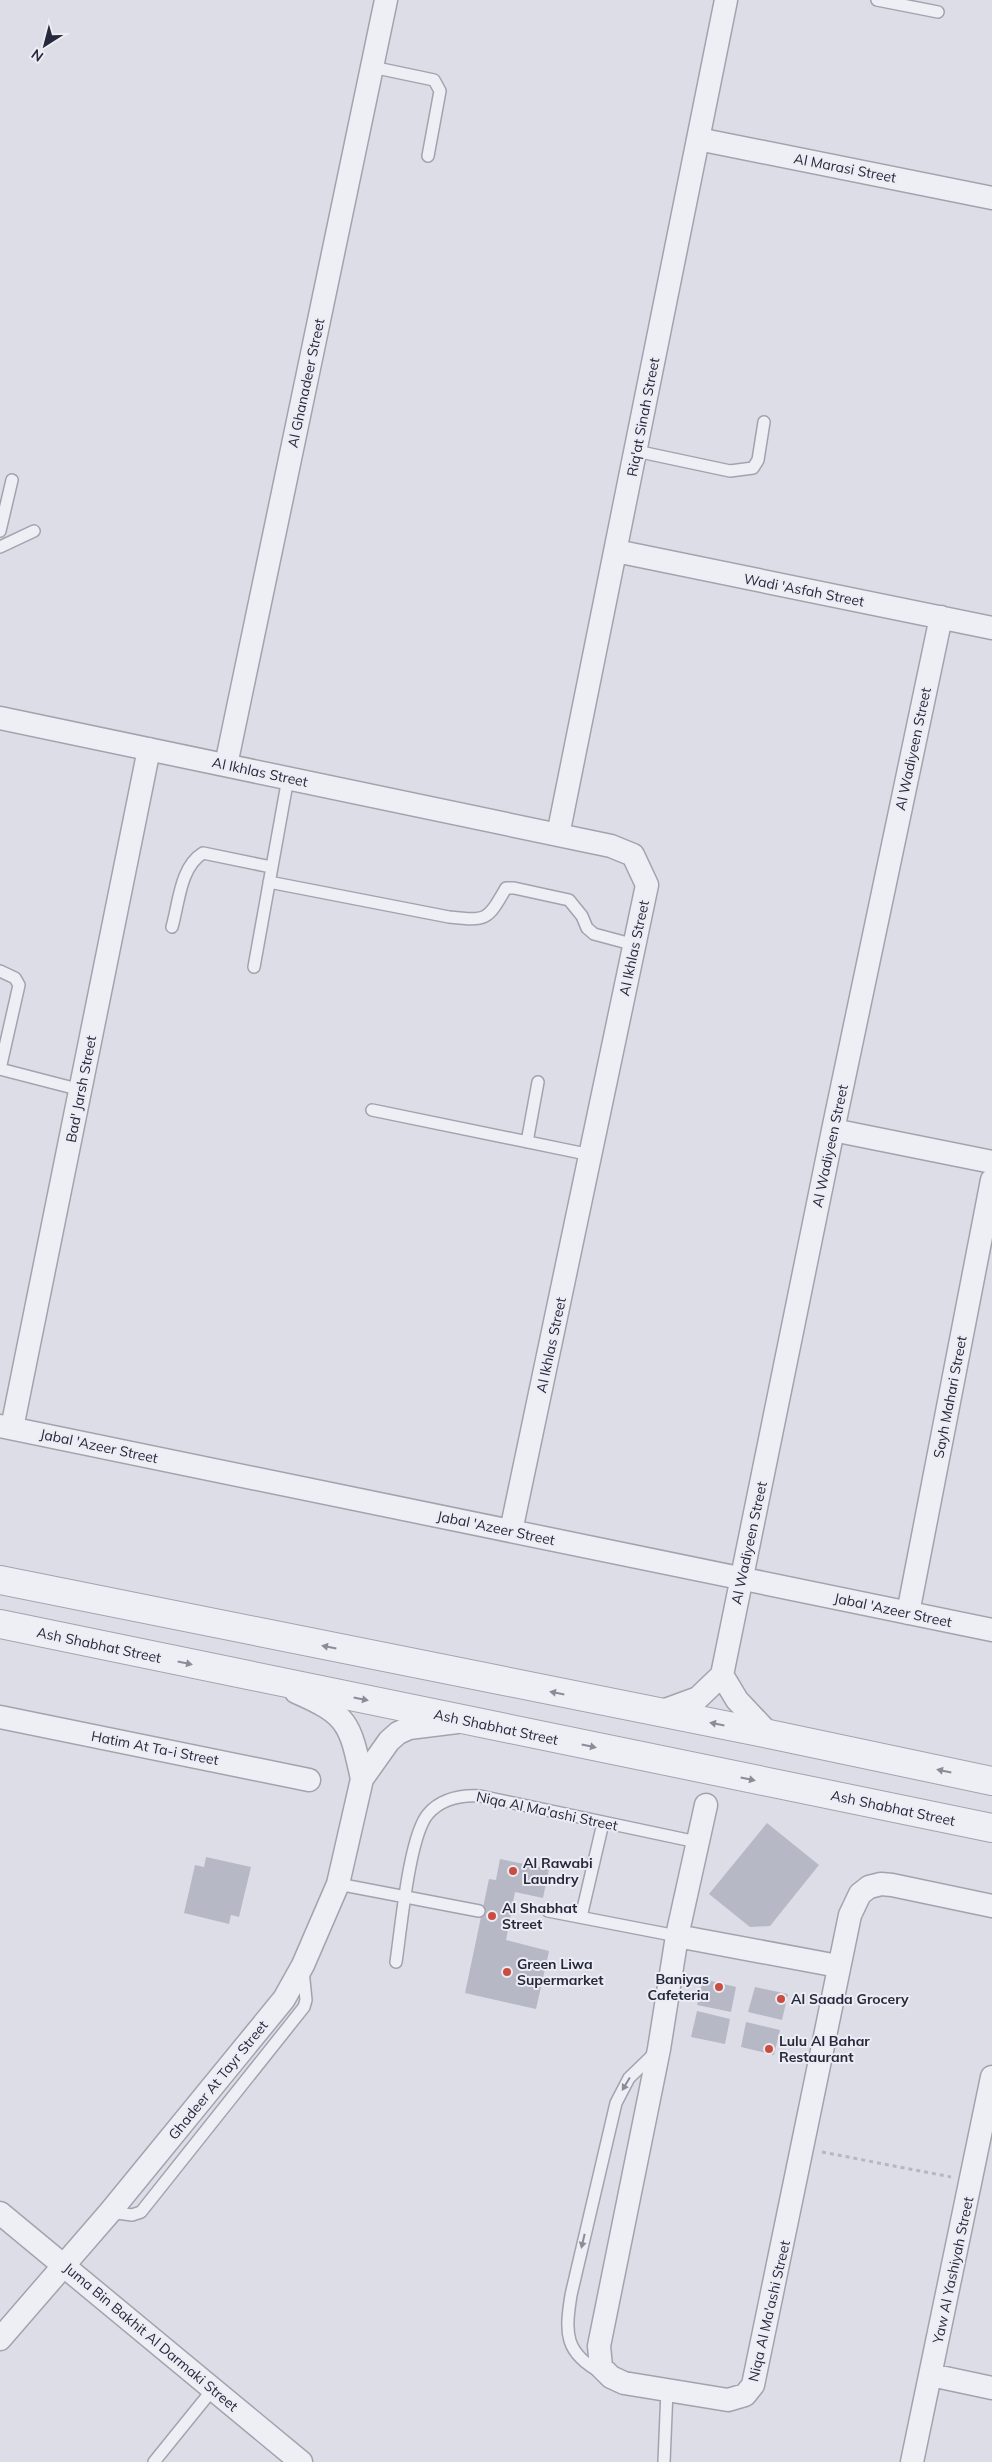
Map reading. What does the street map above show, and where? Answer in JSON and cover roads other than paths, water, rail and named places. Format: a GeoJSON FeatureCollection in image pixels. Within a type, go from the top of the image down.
{"type":"FeatureCollection","features":[{"type":"Feature","properties":{"kind":"street","name":"Al Ghanadeer Street"},"geometry":{"type":"LineString","coordinates":[[226,765],[386,0]]}},
{"type":"Feature","properties":{"kind":"street","name":"Riq'at Sinah Street"},"geometry":{"type":"LineString","coordinates":[[558,834],[726,0]]}},
{"type":"Feature","properties":{"kind":"street","name":"Al Marasi Street"},"geometry":{"type":"LineString","coordinates":[[698,139],[992,198]]}},
{"type":"Feature","properties":{"kind":"street","name":"Wadi 'Asfah Street"},"geometry":{"type":"LineString","coordinates":[[616,551],[992,628]]}},
{"type":"Feature","properties":{"kind":"street","name":"Al Wadiyeen Street"},"geometry":{"type":"LineString","coordinates":[[722,1675],[833,1130],[941,617]]}},
{"type":"Feature","properties":{"kind":"street","name":"Al Ikhlas Street"},"geometry":{"type":"LineString","coordinates":[[0,718],[558,834],[611,846],[633,856],[647,885],[511,1531]]}},
{"type":"Feature","properties":{"kind":"street","name":"Bad' Jarsh Street"},"geometry":{"type":"LineString","coordinates":[[6,1427],[81,1090],[150,749]]}},
{"type":"Feature","properties":{"kind":"street"},"geometry":{"type":"LineString","coordinates":[[833,1130],[992,1162]]}},
{"type":"Feature","properties":{"kind":"street","name":"Sayh Mahari Street"},"geometry":{"type":"LineString","coordinates":[[908,1613],[992,1180]]}},
{"type":"Feature","properties":{"kind":"street","name":"Jabal 'Azeer Street"},"geometry":{"type":"LineString","coordinates":[[6,1427],[992,1630]]}},
{"type":"Feature","properties":{"kind":"street"},"geometry":{"type":"LineString","coordinates":[[0,1580],[769,1734],[992,1781]]}},
{"type":"Feature","properties":{"kind":"street","name":"Ash Shabhat Street"},"geometry":{"type":"LineString","coordinates":[[0,1624],[992,1828]]}},
{"type":"Feature","properties":{"kind":"street"},"geometry":{"type":"LineString","coordinates":[[657,1713],[698,1698],[722,1675],[737,1700],[769,1734]]}},
{"type":"Feature","properties":{"kind":"street","name":"Ghadeer At Tayr Street"},"geometry":{"type":"LineString","coordinates":[[275,1682],[321,1703],[340,1716],[349,1727],[353,1738],[362,1779]]}},
{"type":"Feature","properties":{"kind":"street","name":"Hatim At Ta-i Street"},"geometry":{"type":"LineString","coordinates":[[0,1717],[309,1780]]}},
{"type":"Feature","properties":{"kind":"street","name":"Ghadeer At Tayr Street"},"geometry":{"type":"LineString","coordinates":[[0,2339],[110,2212],[284,1999],[303,1965],[338,1884],[362,1779],[389,1741],[398,1733],[409,1728],[468,1721]]}},
{"type":"Feature","properties":{"kind":"street"},"geometry":{"type":"LineString","coordinates":[[611,2378],[601,2367],[598,2346],[659,2049],[676,1936],[706,1805]]}},
{"type":"Feature","properties":{"kind":"street"},"geometry":{"type":"LineString","coordinates":[[946,1820],[992,1841]]}},
{"type":"Feature","properties":{"kind":"street","name":"Niqa Al Ma'ashi Street"},"geometry":{"type":"LineString","coordinates":[[611,2378],[624,2383],[728,2400],[745,2395],[754,2385],[803,2149],[838,1966],[854,1904],[860,1894],[869,1887],[892,1884],[992,1906]]}},
{"type":"Feature","properties":{"kind":"street"},"geometry":{"type":"LineString","coordinates":[[676,1936],[838,1966]]}},
{"type":"Feature","properties":{"kind":"street","name":"Yaw Al Yashiyah Street"},"geometry":{"type":"LineString","coordinates":[[912,2462],[992,2077]]}},
{"type":"Feature","properties":{"kind":"street","name":"Juma Bin Bakhit Al Darmaki Street"},"geometry":{"type":"LineString","coordinates":[[0,2213],[301,2462]]}},
{"type":"Feature","properties":{"kind":"street"},"geometry":{"type":"LineString","coordinates":[[931,2375],[992,2388]]}},
{"type":"Feature","properties":{"kind":"lane"},"geometry":{"type":"LineString","coordinates":[[877,0],[938,12]]}},
{"type":"Feature","properties":{"kind":"lane"},"geometry":{"type":"LineString","coordinates":[[372,67],[434,80],[440,91],[428,156]]}},
{"type":"Feature","properties":{"kind":"lane"},"geometry":{"type":"LineString","coordinates":[[636,451],[730,471],[753,468],[758,460],[764,422]]}},
{"type":"Feature","properties":{"kind":"lane"},"geometry":{"type":"LineString","coordinates":[[0,531],[12,480]]}},
{"type":"Feature","properties":{"kind":"lane"},"geometry":{"type":"LineString","coordinates":[[0,547],[34,531]]}},
{"type":"Feature","properties":{"kind":"lane"},"geometry":{"type":"LineString","coordinates":[[254,967],[288,778]]}},
{"type":"Feature","properties":{"kind":"lane"},"geometry":{"type":"LineString","coordinates":[[172,927],[184,878],[195,858],[204,853],[271,867]]}},
{"type":"Feature","properties":{"kind":"lane"},"geometry":{"type":"LineString","coordinates":[[269,882],[473,920],[484,918],[492,912],[506,888],[514,888],[569,900],[582,916],[587,928],[594,934],[635,945]]}},
{"type":"Feature","properties":{"kind":"lane"},"geometry":{"type":"LineString","coordinates":[[0,971],[15,978],[19,985],[0,1069],[81,1090]]}},
{"type":"Feature","properties":{"kind":"lane"},"geometry":{"type":"LineString","coordinates":[[527,1142],[538,1082]]}},
{"type":"Feature","properties":{"kind":"lane"},"geometry":{"type":"LineString","coordinates":[[372,1110],[591,1155]]}},
{"type":"Feature","properties":{"kind":"lane","name":"Niqa Al Ma'ashi Street"},"geometry":{"type":"LineString","coordinates":[[396,1962],[405,1898],[420,1827],[428,1814],[438,1804],[452,1798],[466,1795],[480,1796],[698,1842]]}},
{"type":"Feature","properties":{"kind":"lane"},"geometry":{"type":"LineString","coordinates":[[581,1917],[603,1822]]}},
{"type":"Feature","properties":{"kind":"lane"},"geometry":{"type":"LineString","coordinates":[[338,1884],[478,1911]]}},
{"type":"Feature","properties":{"kind":"lane"},"geometry":{"type":"LineString","coordinates":[[548,1911],[676,1936]]}},
{"type":"Feature","properties":{"kind":"lane"},"geometry":{"type":"LineString","coordinates":[[611,2378],[587,2365],[575,2353],[568,2338],[568,2311],[616,2103],[629,2078],[659,2049]]}},
{"type":"Feature","properties":{"kind":"lane"},"geometry":{"type":"LineString","coordinates":[[154,2462],[213,2389]]}},
{"type":"Feature","properties":{"kind":"lane"},"geometry":{"type":"LineString","coordinates":[[664,2462],[667,2390]]}},
{"type":"Feature","properties":{"kind":"place","name":"Al Rawabi Laundry"},"geometry":{"type":"Point","coordinates":[513,1871]}},
{"type":"Feature","properties":{"kind":"place","name":"Al Shabhat Street"},"geometry":{"type":"Point","coordinates":[492,1916]}},
{"type":"Feature","properties":{"kind":"place","name":"Green Liwa Supermarket"},"geometry":{"type":"Point","coordinates":[507,1972]}},
{"type":"Feature","properties":{"kind":"place","name":"Baniyas Cafeteria"},"geometry":{"type":"Point","coordinates":[719,1987]}},
{"type":"Feature","properties":{"kind":"place","name":"Al Saada Grocery"},"geometry":{"type":"Point","coordinates":[781,1999]}},
{"type":"Feature","properties":{"kind":"place","name":"Lulu Al Bahar Restaurant"},"geometry":{"type":"Point","coordinates":[769,2049]}}]}
